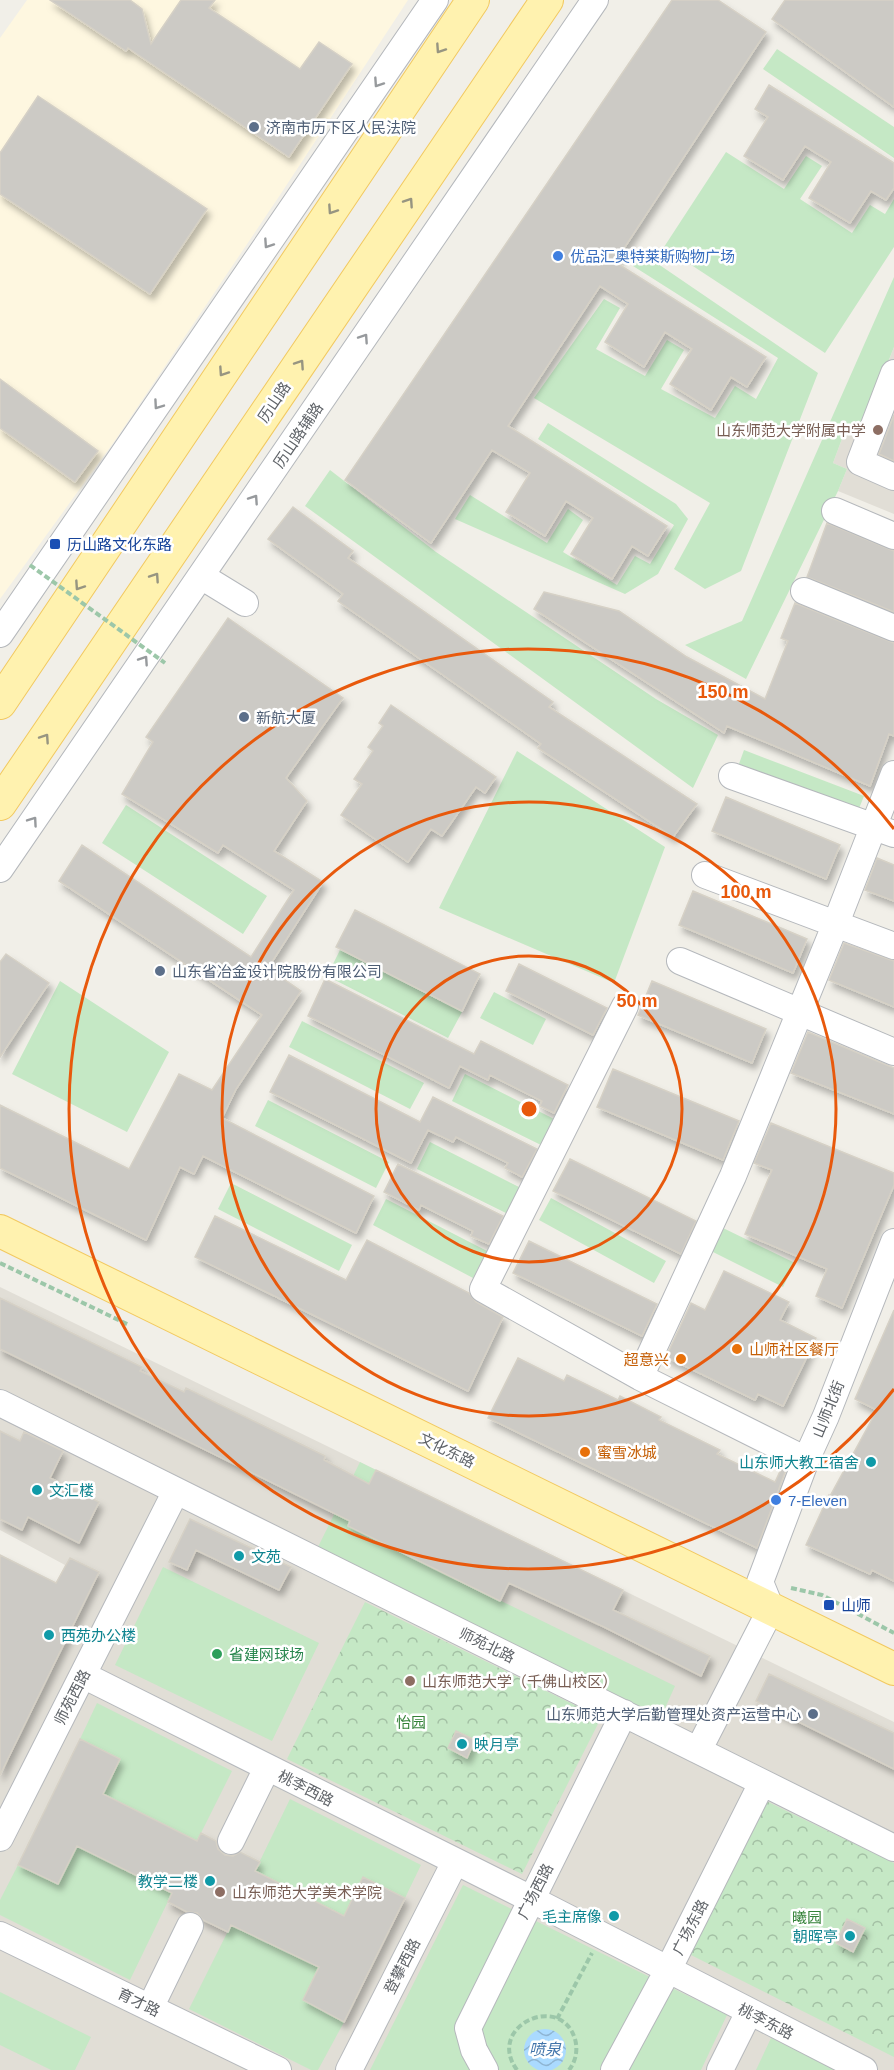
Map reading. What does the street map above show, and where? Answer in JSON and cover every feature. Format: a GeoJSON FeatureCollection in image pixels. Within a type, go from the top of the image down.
{"type":"FeatureCollection","features":[{"type":"Feature","properties":{"kind":"main road"},"geometry":{"type":"LineString","coordinates":[[0,703],[473,0]]}},
{"type":"Feature","properties":{"kind":"main road","name":"历山路"},"geometry":{"type":"LineString","coordinates":[[0,804],[547,0]]}},
{"type":"Feature","properties":{"kind":"main road","name":"文化东路"},"geometry":{"type":"LineString","coordinates":[[0,1231],[894,1669]]}},
{"type":"Feature","properties":{"kind":"street"},"geometry":{"type":"LineString","coordinates":[[0,634],[435,0]]}},
{"type":"Feature","properties":{"kind":"street","name":"历山路辅路"},"geometry":{"type":"LineString","coordinates":[[0,869],[595,0]]}},
{"type":"Feature","properties":{"kind":"street"},"geometry":{"type":"LineString","coordinates":[[894,374],[860,462],[894,477]]}},
{"type":"Feature","properties":{"kind":"street"},"geometry":{"type":"LineString","coordinates":[[835,512],[894,536]]}},
{"type":"Feature","properties":{"kind":"street"},"geometry":{"type":"LineString","coordinates":[[201,576],[245,603]]}},
{"type":"Feature","properties":{"kind":"street"},"geometry":{"type":"LineString","coordinates":[[804,591],[894,628]]}},
{"type":"Feature","properties":{"kind":"street"},"geometry":{"type":"LineString","coordinates":[[640,1377],[733,1176],[836,923],[884,830],[894,774]]}},
{"type":"Feature","properties":{"kind":"street"},"geometry":{"type":"LineString","coordinates":[[732,777],[884,830]]}},
{"type":"Feature","properties":{"kind":"street"},"geometry":{"type":"LineString","coordinates":[[705,875],[894,946]]}},
{"type":"Feature","properties":{"kind":"street"},"geometry":{"type":"LineString","coordinates":[[680,961],[894,1052]]}},
{"type":"Feature","properties":{"kind":"street"},"geometry":{"type":"LineString","coordinates":[[625,1006],[483,1289],[640,1377],[806,1460]]}},
{"type":"Feature","properties":{"kind":"street","name":"山师北街"},"geometry":{"type":"LineString","coordinates":[[771,1609],[760,1582],[806,1460],[826,1416],[894,1242]]}},
{"type":"Feature","properties":{"kind":"street","name":"师苑北路"},"geometry":{"type":"LineString","coordinates":[[0,1402],[894,1848]]}},
{"type":"Feature","properties":{"kind":"street","name":"师苑西路"},"geometry":{"type":"LineString","coordinates":[[0,1838],[176,1491]]}},
{"type":"Feature","properties":{"kind":"street"},"geometry":{"type":"LineString","coordinates":[[699,1749],[771,1609]]}},
{"type":"Feature","properties":{"kind":"street","name":"桃李西路"},"geometry":{"type":"LineString","coordinates":[[83,1675],[601,1935]]}},
{"type":"Feature","properties":{"kind":"street","name":"广场西路"},"geometry":{"type":"LineString","coordinates":[[485,2070],[474,2050],[468,2028],[624,1713]]}},
{"type":"Feature","properties":{"kind":"street"},"geometry":{"type":"LineString","coordinates":[[231,1841],[267,1768]]}},
{"type":"Feature","properties":{"kind":"street","name":"广场东路"},"geometry":{"type":"LineString","coordinates":[[614,2070],[668,1970],[762,1783]]}},
{"type":"Feature","properties":{"kind":"street","name":"登攀西路"},"geometry":{"type":"LineString","coordinates":[[349,2070],[455,1862]]}},
{"type":"Feature","properties":{"kind":"street"},"geometry":{"type":"LineString","coordinates":[[150,2008],[190,1926]]}},
{"type":"Feature","properties":{"kind":"street","name":"育才路"},"geometry":{"type":"LineString","coordinates":[[0,1935],[278,2070]]}},
{"type":"Feature","properties":{"kind":"street","name":"桃李东路"},"geometry":{"type":"LineString","coordinates":[[601,1935],[864,2070]]}},
{"type":"Feature","properties":{"kind":"street"},"geometry":{"type":"LineString","coordinates":[[720,2070],[749,2012]]}},
{"type":"Feature","properties":{"kind":"path"},"geometry":{"type":"LineString","coordinates":[[30,565],[165,663]]}},
{"type":"Feature","properties":{"kind":"path"},"geometry":{"type":"LineString","coordinates":[[557,2019],[601,1935]]}},
{"type":"Feature","properties":{"kind":"path"},"geometry":{"type":"LineString","coordinates":[[517,2070],[510,2058],[509,2047],[512,2037],[517,2028],[526,2020],[546,2016],[557,2019],[573,2034],[577,2045],[576,2057],[569,2070]]}},
{"type":"Feature","properties":{"kind":"shaded area"},"geometry":{"type":"Polygon","coordinates":[[[27,0],[408,0],[116,439],[0,599],[0,38],[27,0]]]}},
{"type":"Feature","properties":{"kind":"shaded area","name":"山东师范大学附属中学"},"geometry":{"type":"Polygon","coordinates":[[[894,347],[894,514],[838,491],[847,469],[833,463],[846,428],[861,433],[894,347]]]}},
{"type":"Feature","properties":{"kind":"shaded area","name":"山东师范大学（千佛山校区）"},"geometry":{"type":"Polygon","coordinates":[[[0,1287],[894,1722],[894,2070],[0,2070],[0,1699],[65,1565],[0,1530],[0,1287]]]}},
{"type":"Feature","properties":{"kind":"green space"},"geometry":{"type":"Polygon","coordinates":[[[777,49],[894,127],[894,158],[763,69],[777,49]]]}},
{"type":"Feature","properties":{"kind":"green space"},"geometry":{"type":"Polygon","coordinates":[[[726,152],[784,189],[806,156],[822,166],[800,199],[852,233],[870,205],[885,214],[894,199],[894,247],[825,353],[664,247],[726,152]]]}},
{"type":"Feature","properties":{"kind":"green space"},"geometry":{"type":"Polygon","coordinates":[[[642,253],[818,373],[741,571],[705,589],[674,569],[710,503],[534,398],[604,299],[620,308],[596,349],[645,376],[667,340],[684,350],[661,389],[715,418],[735,386],[756,399],[778,358],[633,266],[642,253]]]}},
{"type":"Feature","properties":{"kind":"green space"},"geometry":{"type":"Polygon","coordinates":[[[894,277],[894,347],[860,433],[846,428],[833,463],[847,469],[746,679],[685,645],[742,621],[894,277]]]}},
{"type":"Feature","properties":{"kind":"green space"},"geometry":{"type":"Polygon","coordinates":[[[548,423],[676,504],[688,519],[658,574],[625,594],[455,519],[470,495],[547,543],[568,509],[583,520],[563,552],[617,585],[635,556],[650,564],[674,525],[538,439],[548,423]]]}},
{"type":"Feature","properties":{"kind":"green space"},"geometry":{"type":"Polygon","coordinates":[[[330,470],[436,552],[656,699],[718,735],[693,788],[305,506],[330,470]]]}},
{"type":"Feature","properties":{"kind":"green space"},"geometry":{"type":"Polygon","coordinates":[[[744,750],[864,796],[850,831],[731,786],[744,750]]]}},
{"type":"Feature","properties":{"kind":"green space"},"geometry":{"type":"Polygon","coordinates":[[[517,751],[665,847],[614,983],[439,908],[517,751]]]}},
{"type":"Feature","properties":{"kind":"green space"},"geometry":{"type":"Polygon","coordinates":[[[126,805],[267,896],[243,934],[102,843],[126,805]]]}},
{"type":"Feature","properties":{"kind":"green space"},"geometry":{"type":"Polygon","coordinates":[[[340,950],[462,1012],[448,1038],[327,976],[340,950]]]}},
{"type":"Feature","properties":{"kind":"green space"},"geometry":{"type":"Polygon","coordinates":[[[60,981],[169,1052],[127,1132],[12,1074],[60,981]]]}},
{"type":"Feature","properties":{"kind":"green space"},"geometry":{"type":"Polygon","coordinates":[[[494,992],[546,1019],[533,1045],[480,1018],[494,992]]]}},
{"type":"Feature","properties":{"kind":"green space"},"geometry":{"type":"Polygon","coordinates":[[[302,1021],[424,1083],[410,1109],[289,1047],[302,1021]]]}},
{"type":"Feature","properties":{"kind":"green space"},"geometry":{"type":"Polygon","coordinates":[[[465,1074],[558,1121],[545,1147],[452,1101],[465,1074]]]}},
{"type":"Feature","properties":{"kind":"green space"},"geometry":{"type":"Polygon","coordinates":[[[268,1100],[389,1162],[376,1188],[255,1126],[268,1100]]]}},
{"type":"Feature","properties":{"kind":"green space"},"geometry":{"type":"Polygon","coordinates":[[[430,1142],[523,1189],[510,1215],[417,1169],[430,1142]]]}},
{"type":"Feature","properties":{"kind":"green space"},"geometry":{"type":"Polygon","coordinates":[[[231,1183],[352,1245],[339,1271],[218,1209],[231,1183]]]}},
{"type":"Feature","properties":{"kind":"green space"},"geometry":{"type":"Polygon","coordinates":[[[551,1198],[666,1261],[654,1283],[539,1220],[551,1198]]]}},
{"type":"Feature","properties":{"kind":"green space"},"geometry":{"type":"Polygon","coordinates":[[[386,1199],[487,1251],[473,1278],[373,1225],[386,1199]]]}},
{"type":"Feature","properties":{"kind":"green space"},"geometry":{"type":"Polygon","coordinates":[[[723,1228],[795,1263],[783,1287],[711,1251],[723,1228]]]}},
{"type":"Feature","properties":{"kind":"green space"},"geometry":{"type":"Polygon","coordinates":[[[360,1462],[376,1470],[348,1526],[675,1686],[661,1717],[317,1549],[360,1462]]]}},
{"type":"Feature","properties":{"kind":"green space","name":"省建网球场"},"geometry":{"type":"Polygon","coordinates":[[[163,1567],[319,1643],[272,1741],[115,1665],[163,1567]]]}},
{"type":"Feature","properties":{"kind":"green space","name":"怡园"},"geometry":{"type":"Polygon","coordinates":[[[365,1602],[601,1718],[522,1874],[287,1759],[365,1602]]]}},
{"type":"Feature","properties":{"kind":"green space"},"geometry":{"type":"Polygon","coordinates":[[[97,1703],[232,1771],[197,1841],[103,1794],[120,1759],[80,1739],[97,1703]]]}},
{"type":"Feature","properties":{"kind":"green space"},"geometry":{"type":"Polygon","coordinates":[[[290,1799],[421,1865],[405,1898],[344,1916],[255,1871],[290,1799]]]}},
{"type":"Feature","properties":{"kind":"green space","name":"曦园"},"geometry":{"type":"Polygon","coordinates":[[[762,1799],[894,1863],[894,2057],[685,1952],[762,1799]]]}},
{"type":"Feature","properties":{"kind":"green space"},"geometry":{"type":"Polygon","coordinates":[[[77,1846],[172,1893],[130,1980],[0,1915],[0,1900],[18,1865],[58,1884],[77,1846]]]}},
{"type":"Feature","properties":{"kind":"green space"},"geometry":{"type":"Polygon","coordinates":[[[463,1885],[727,2015],[701,2070],[370,2070],[463,1885]]]}},
{"type":"Feature","properties":{"kind":"green space"},"geometry":{"type":"Polygon","coordinates":[[[231,1925],[319,1967],[303,2000],[344,2022],[318,2070],[311,2070],[189,2009],[231,1925]]]}},
{"type":"Feature","properties":{"kind":"green space"},"geometry":{"type":"Polygon","coordinates":[[[0,1992],[91,2037],[75,2070],[51,2070],[0,2045],[0,1992]]]}},
{"type":"Feature","properties":{"kind":"green space"},"geometry":{"type":"Polygon","coordinates":[[[771,2038],[836,2070],[756,2070],[771,2038]]]}},
{"type":"Feature","properties":{"kind":"water","name":"喷泉"},"geometry":{"type":"Polygon","coordinates":[[[545,2029],[553,2030],[560,2035],[565,2042],[565,2058],[560,2065],[553,2070],[545,2071],[537,2070],[530,2065],[525,2058],[524,2050],[525,2042],[530,2035],[537,2030],[545,2029]]]}},
{"type":"Feature","properties":{"kind":"building"},"geometry":{"type":"Polygon","coordinates":[[[50,0],[130,0],[142,9],[151,44],[181,0],[215,0],[209,8],[300,69],[319,42],[352,64],[289,157],[128,48],[126,51],[50,0]]]}},
{"type":"Feature","properties":{"kind":"building","name":"优品汇奥特莱斯购物广场"},"geometry":{"type":"Polygon","coordinates":[[[672,0],[718,0],[766,32],[615,262],[766,357],[747,387],[731,377],[711,410],[670,384],[692,349],[665,332],[644,367],[605,342],[628,304],[600,286],[508,426],[667,526],[648,556],[632,546],[612,579],[571,554],[593,518],[566,501],[545,536],[506,512],[530,473],[492,450],[431,543],[345,480],[672,0]]]}},
{"type":"Feature","properties":{"kind":"building"},"geometry":{"type":"Polygon","coordinates":[[[785,0],[894,0],[894,107],[772,19],[785,0]]]}},
{"type":"Feature","properties":{"kind":"building"},"geometry":{"type":"Polygon","coordinates":[[[769,85],[894,163],[894,188],[886,200],[871,191],[850,223],[809,198],[831,162],[805,146],[783,180],[744,156],[768,117],[755,109],[769,85]]]}},
{"type":"Feature","properties":{"kind":"building"},"geometry":{"type":"Polygon","coordinates":[[[38,96],[207,209],[150,294],[0,194],[0,153],[38,96]]]}},
{"type":"Feature","properties":{"kind":"building"},"geometry":{"type":"Polygon","coordinates":[[[0,379],[98,451],[75,482],[0,428],[0,379]]]}},
{"type":"Feature","properties":{"kind":"building"},"geometry":{"type":"Polygon","coordinates":[[[894,415],[894,461],[879,454],[894,415]]]}},
{"type":"Feature","properties":{"kind":"building"},"geometry":{"type":"Polygon","coordinates":[[[293,507],[353,551],[348,558],[553,702],[549,707],[697,804],[673,837],[538,748],[541,744],[338,601],[343,594],[268,539],[293,507]]]}},
{"type":"Feature","properties":{"kind":"building"},"geometry":{"type":"Polygon","coordinates":[[[827,523],[894,551],[894,612],[807,577],[827,523]]]}},
{"type":"Feature","properties":{"kind":"building"},"geometry":{"type":"Polygon","coordinates":[[[544,592],[619,611],[687,657],[765,699],[788,641],[781,638],[795,603],[894,643],[894,736],[889,734],[870,786],[727,726],[724,733],[534,609],[544,592]]]}},
{"type":"Feature","properties":{"kind":"building"},"geometry":{"type":"Polygon","coordinates":[[[228,618],[343,698],[286,778],[307,801],[274,851],[323,882],[268,968],[301,991],[236,1089],[222,1118],[374,1196],[356,1233],[203,1156],[194,1174],[180,1167],[146,1240],[0,1168],[0,1105],[129,1169],[179,1074],[212,1090],[262,1015],[59,881],[82,845],[251,957],[294,890],[223,845],[218,853],[122,794],[153,742],[146,737],[228,618]]]}},
{"type":"Feature","properties":{"kind":"building"},"geometry":{"type":"Polygon","coordinates":[[[391,705],[496,777],[485,793],[476,787],[442,836],[431,829],[408,862],[341,815],[362,784],[354,779],[373,751],[368,747],[383,726],[379,723],[391,705]]]}},
{"type":"Feature","properties":{"kind":"building"},"geometry":{"type":"Polygon","coordinates":[[[726,797],[840,845],[826,879],[712,831],[726,797]]]}},
{"type":"Feature","properties":{"kind":"building"},"geometry":{"type":"Polygon","coordinates":[[[877,858],[894,865],[894,901],[865,890],[877,858]]]}},
{"type":"Feature","properties":{"kind":"building"},"geometry":{"type":"Polygon","coordinates":[[[693,891],[807,939],[793,973],[679,925],[693,891]]]}},
{"type":"Feature","properties":{"kind":"building"},"geometry":{"type":"Polygon","coordinates":[[[355,910],[480,974],[462,1011],[336,947],[355,910]]]}},
{"type":"Feature","properties":{"kind":"building"},"geometry":{"type":"Polygon","coordinates":[[[844,943],[894,961],[894,1007],[829,980],[844,943]]]}},
{"type":"Feature","properties":{"kind":"building"},"geometry":{"type":"Polygon","coordinates":[[[6,954],[49,983],[0,1057],[0,962],[6,954]]]}},
{"type":"Feature","properties":{"kind":"building"},"geometry":{"type":"Polygon","coordinates":[[[519,964],[607,1008],[593,1035],[506,991],[519,964]]]}},
{"type":"Feature","properties":{"kind":"building"},"geometry":{"type":"Polygon","coordinates":[[[325,979],[474,1054],[481,1041],[568,1085],[554,1113],[540,1106],[542,1101],[490,1075],[488,1080],[460,1066],[449,1088],[308,1016],[325,979]]]}},
{"type":"Feature","properties":{"kind":"building"},"geometry":{"type":"Polygon","coordinates":[[[652,981],[766,1029],[752,1063],[638,1015],[652,981]]]}},
{"type":"Feature","properties":{"kind":"building"},"geometry":{"type":"Polygon","coordinates":[[[808,1032],[894,1068],[894,1114],[791,1073],[808,1032]]]}},
{"type":"Feature","properties":{"kind":"building"},"geometry":{"type":"Polygon","coordinates":[[[289,1055],[420,1122],[433,1097],[537,1149],[522,1177],[505,1168],[508,1163],[456,1137],[453,1142],[428,1130],[411,1163],[270,1092],[289,1055]]]}},
{"type":"Feature","properties":{"kind":"building"},"geometry":{"type":"Polygon","coordinates":[[[613,1069],[739,1121],[723,1160],[597,1107],[613,1069]]]}},
{"type":"Feature","properties":{"kind":"building"},"geometry":{"type":"Polygon","coordinates":[[[771,1123],[894,1173],[894,1185],[842,1308],[816,1296],[827,1269],[745,1234],[772,1170],[754,1163],[771,1123]]]}},
{"type":"Feature","properties":{"kind":"building"},"geometry":{"type":"Polygon","coordinates":[[[570,1159],[696,1221],[681,1254],[553,1191],[570,1159]]]}},
{"type":"Feature","properties":{"kind":"building"},"geometry":{"type":"Polygon","coordinates":[[[398,1164],[503,1216],[489,1244],[471,1236],[473,1231],[421,1205],[419,1210],[384,1192],[398,1164]]]}},
{"type":"Feature","properties":{"kind":"building"},"geometry":{"type":"Polygon","coordinates":[[[215,1216],[346,1280],[367,1240],[469,1293],[476,1302],[503,1317],[468,1391],[195,1257],[215,1216]]]}},
{"type":"Feature","properties":{"kind":"building"},"geometry":{"type":"Polygon","coordinates":[[[529,1241],[657,1304],[642,1336],[513,1273],[529,1241]]]}},
{"type":"Feature","properties":{"kind":"building","name":"山师社区餐厅"},"geometry":{"type":"Polygon","coordinates":[[[724,1271],[789,1302],[780,1320],[816,1338],[783,1406],[758,1394],[755,1400],[666,1357],[691,1303],[705,1310],[724,1271]]]}},
{"type":"Feature","properties":{"kind":"building"},"geometry":{"type":"Polygon","coordinates":[[[0,1298],[142,1367],[140,1371],[184,1392],[186,1388],[325,1456],[324,1460],[369,1484],[376,1470],[623,1590],[613,1610],[710,1656],[701,1676],[604,1627],[509,1583],[500,1601],[348,1526],[350,1521],[0,1349],[0,1298]]]}},
{"type":"Feature","properties":{"kind":"building"},"geometry":{"type":"Polygon","coordinates":[[[894,1310],[894,1581],[872,1570],[870,1574],[806,1545],[829,1495],[877,1410],[855,1399],[894,1310]]]}},
{"type":"Feature","properties":{"kind":"building"},"geometry":{"type":"Polygon","coordinates":[[[518,1358],[564,1381],[567,1375],[618,1400],[620,1396],[661,1417],[659,1420],[720,1450],[717,1454],[775,1482],[783,1465],[787,1467],[757,1548],[488,1418],[518,1358]]]}},
{"type":"Feature","properties":{"kind":"building","name":"文汇楼"},"geometry":{"type":"Polygon","coordinates":[[[0,1431],[20,1441],[24,1432],[63,1451],[50,1478],[99,1502],[79,1543],[28,1517],[22,1530],[0,1519],[0,1431]]]}},
{"type":"Feature","properties":{"kind":"building","name":"文苑"},"geometry":{"type":"Polygon","coordinates":[[[190,1519],[291,1567],[279,1590],[196,1550],[187,1570],[169,1562],[190,1519]]]}},
{"type":"Feature","properties":{"kind":"building","name":"西苑办公楼"},"geometry":{"type":"Polygon","coordinates":[[[0,1555],[56,1583],[70,1558],[99,1572],[0,1775],[0,1555]]]}},
{"type":"Feature","properties":{"kind":"building"},"geometry":{"type":"Polygon","coordinates":[[[769,1674],[894,1733],[894,1769],[756,1701],[769,1674]]]}},
{"type":"Feature","properties":{"kind":"building","name":"映月亭"},"geometry":{"type":"Polygon","coordinates":[[[456,1731],[475,1740],[467,1758],[448,1748],[456,1731]]]}},
{"type":"Feature","properties":{"kind":"building","name":"教学二楼"},"geometry":{"type":"Polygon","coordinates":[[[80,1739],[120,1759],[103,1794],[197,1841],[201,1833],[216,1841],[218,1849],[225,1855],[233,1856],[240,1852],[260,1862],[255,1871],[344,1916],[363,1877],[405,1898],[344,2022],[303,2000],[319,1967],[231,1925],[228,1932],[203,1920],[197,1913],[187,1912],[168,1902],[172,1893],[77,1846],[58,1884],[18,1865],[80,1739]]]}},
{"type":"Feature","properties":{"kind":"building","name":"朝晖亭"},"geometry":{"type":"Polygon","coordinates":[[[847,1919],[865,1928],[853,1952],[836,1943],[847,1919]]]}},
{"type":"Feature","properties":{"kind":"place","name":"济南市历下区人民法院"},"geometry":{"type":"Point","coordinates":[254,127]}},
{"type":"Feature","properties":{"kind":"place","name":"优品汇奥特莱斯购物广场"},"geometry":{"type":"Point","coordinates":[558,256]}},
{"type":"Feature","properties":{"kind":"place","name":"山东师范大学附属中学"},"geometry":{"type":"Point","coordinates":[878,430]}},
{"type":"Feature","properties":{"kind":"place","name":"历山路文化东路"},"geometry":{"type":"Point","coordinates":[55,544]}},
{"type":"Feature","properties":{"kind":"place","name":"新航大厦"},"geometry":{"type":"Point","coordinates":[244,717]}},
{"type":"Feature","properties":{"kind":"place","name":"山东省冶金设计院股份有限公司"},"geometry":{"type":"Point","coordinates":[160,971]}},
{"type":"Feature","properties":{"kind":"place","name":"山师社区餐厅"},"geometry":{"type":"Point","coordinates":[737,1349]}},
{"type":"Feature","properties":{"kind":"place","name":"超意兴"},"geometry":{"type":"Point","coordinates":[681,1359]}},
{"type":"Feature","properties":{"kind":"place","name":"蜜雪冰城"},"geometry":{"type":"Point","coordinates":[585,1452]}},
{"type":"Feature","properties":{"kind":"place","name":"山东师大教工宿舍"},"geometry":{"type":"Point","coordinates":[871,1462]}},
{"type":"Feature","properties":{"kind":"place","name":"文汇楼"},"geometry":{"type":"Point","coordinates":[37,1490]}},
{"type":"Feature","properties":{"kind":"place","name":"7-Eleven"},"geometry":{"type":"Point","coordinates":[776,1500]}},
{"type":"Feature","properties":{"kind":"place","name":"文苑"},"geometry":{"type":"Point","coordinates":[239,1556]}},
{"type":"Feature","properties":{"kind":"place","name":"山师"},"geometry":{"type":"Point","coordinates":[829,1605]}},
{"type":"Feature","properties":{"kind":"place","name":"西苑办公楼"},"geometry":{"type":"Point","coordinates":[49,1635]}},
{"type":"Feature","properties":{"kind":"place","name":"省建网球场"},"geometry":{"type":"Point","coordinates":[217,1654]}},
{"type":"Feature","properties":{"kind":"place","name":"山东师范大学（千佛山校区）"},"geometry":{"type":"Point","coordinates":[410,1681]}},
{"type":"Feature","properties":{"kind":"place","name":"山东师范大学后勤管理处资产运营中心"},"geometry":{"type":"Point","coordinates":[813,1714]}},
{"type":"Feature","properties":{"kind":"place","name":"映月亭"},"geometry":{"type":"Point","coordinates":[462,1744]}},
{"type":"Feature","properties":{"kind":"place","name":"教学二楼"},"geometry":{"type":"Point","coordinates":[210,1881]}},
{"type":"Feature","properties":{"kind":"place","name":"山东师范大学美术学院"},"geometry":{"type":"Point","coordinates":[220,1892]}},
{"type":"Feature","properties":{"kind":"place","name":"毛主席像"},"geometry":{"type":"Point","coordinates":[614,1916]}},
{"type":"Feature","properties":{"kind":"place","name":"朝晖亭"},"geometry":{"type":"Point","coordinates":[850,1936]}}]}
